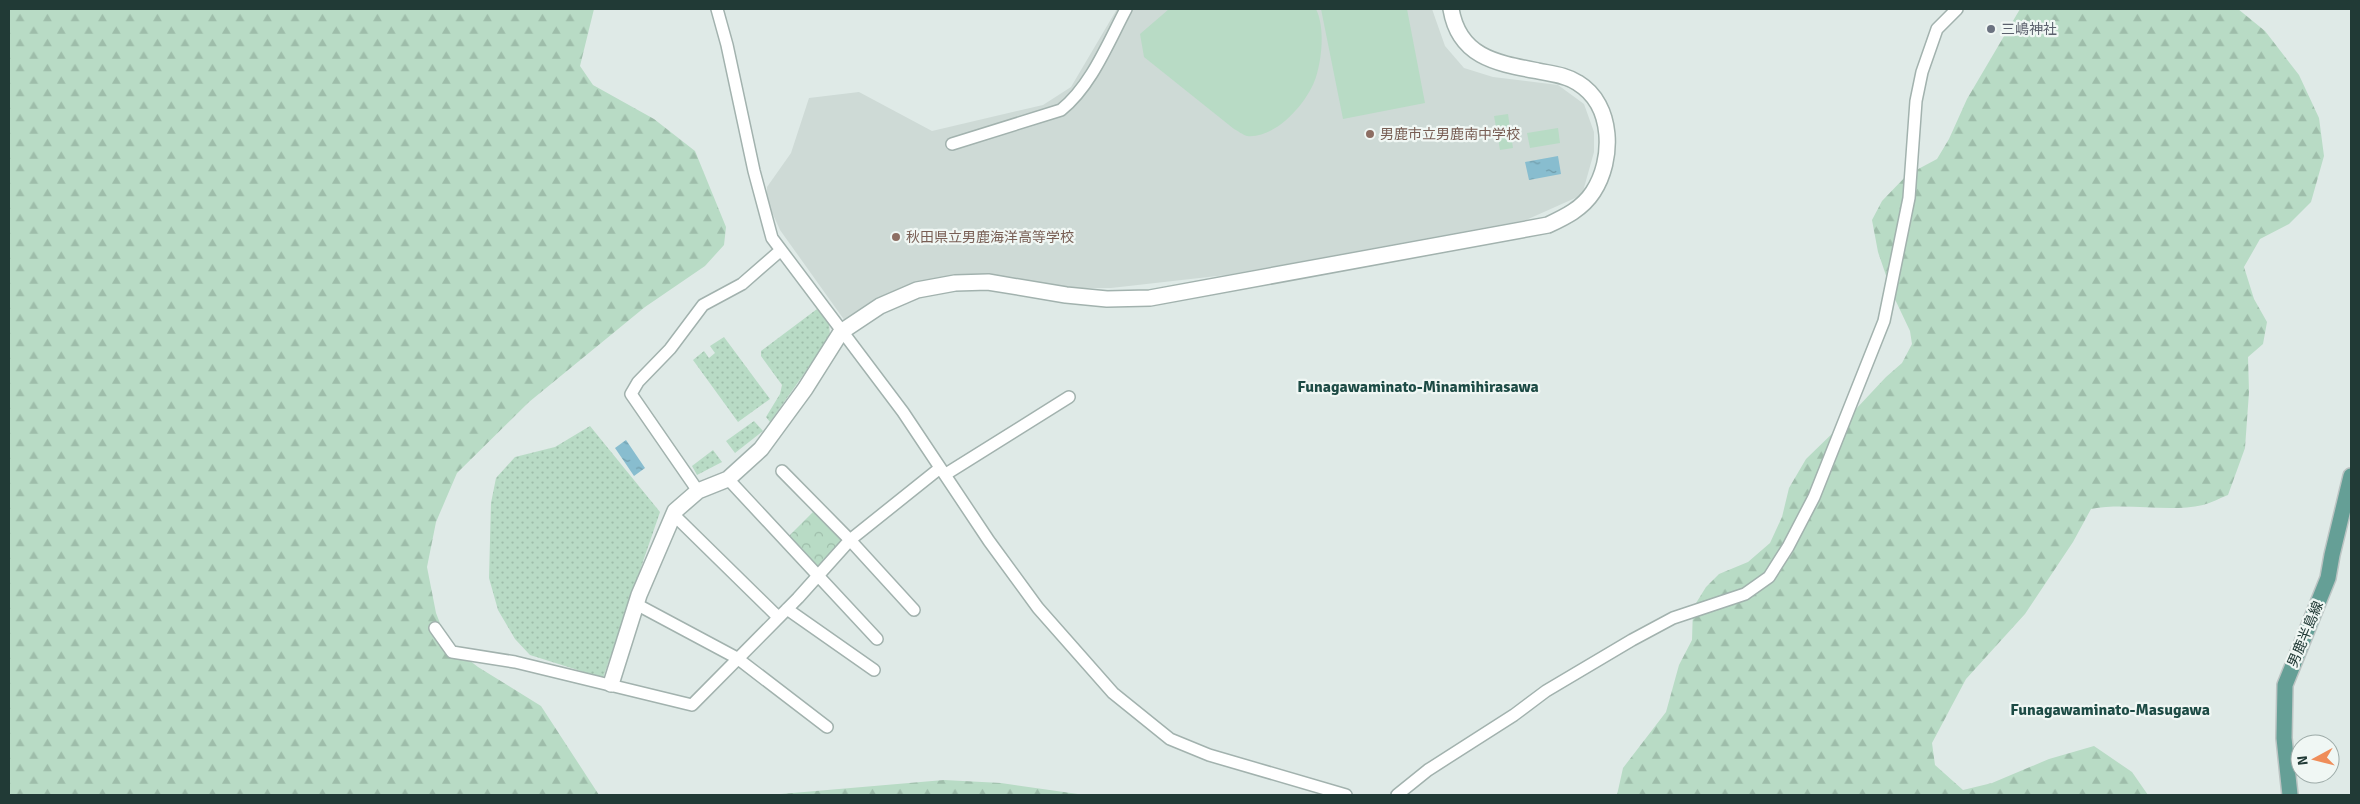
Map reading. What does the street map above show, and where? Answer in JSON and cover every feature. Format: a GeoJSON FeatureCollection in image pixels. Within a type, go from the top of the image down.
{"type":"FeatureCollection","features":[{"type":"Feature","properties":{"kind":"main road","name":"男鹿半島線"},"geometry":{"type":"LineString","coordinates":[[2290,795],[2284,738],[2285,685],[2328,578],[2351,476]]}},
{"type":"Feature","properties":{"kind":"street"},"geometry":{"type":"LineString","coordinates":[[717,9],[727,45],[754,171],[772,238],[902,412],[989,541],[1038,608],[1112,692],[1170,739],[1209,755],[1346,795]]}},
{"type":"Feature","properties":{"kind":"street"},"geometry":{"type":"LineString","coordinates":[[952,144],[1061,110],[1072,102],[1094,68],[1126,9]]}},
{"type":"Feature","properties":{"kind":"street"},"geometry":{"type":"LineString","coordinates":[[611,684],[636,604],[674,515],[698,491],[728,479],[761,449],[805,389],[841,332],[880,306],[917,290],[955,283],[988,282],[1066,295],[1107,299],[1150,298],[1548,225],[1573,213],[1593,193],[1603,173],[1608,151],[1607,132],[1597,103],[1578,83],[1558,74],[1485,58],[1470,49],[1454,26],[1451,9]]}},
{"type":"Feature","properties":{"kind":"street"},"geometry":{"type":"LineString","coordinates":[[1396,795],[1428,770],[1514,715],[1546,691],[1632,640],[1673,618],[1745,594],[1769,577],[1788,547],[1814,497],[1884,321],[1909,198],[1916,100],[1922,72],[1937,30],[1957,9]]}},
{"type":"Feature","properties":{"kind":"street"},"geometry":{"type":"LineString","coordinates":[[698,491],[631,394],[638,382],[670,349],[703,305],[742,284],[781,250]]}},
{"type":"Feature","properties":{"kind":"street"},"geometry":{"type":"LineString","coordinates":[[435,628],[452,652],[516,662],[692,705],[850,540],[943,471],[1069,397]]}},
{"type":"Feature","properties":{"kind":"street"},"geometry":{"type":"LineString","coordinates":[[782,471],[850,540],[914,610]]}},
{"type":"Feature","properties":{"kind":"street"},"geometry":{"type":"LineString","coordinates":[[728,479],[877,639]]}},
{"type":"Feature","properties":{"kind":"street"},"geometry":{"type":"LineString","coordinates":[[674,515],[782,613],[874,670]]}},
{"type":"Feature","properties":{"kind":"street"},"geometry":{"type":"LineString","coordinates":[[636,604],[737,658],[827,728]]}},
{"type":"Feature","properties":{"kind":"shaded area","name":"秋田県立男鹿海洋高等学校"},"geometry":{"type":"Polygon","coordinates":[[[1117,9],[1432,9],[1445,46],[1464,68],[1493,77],[1558,85],[1584,104],[1594,132],[1594,152],[1582,195],[1526,220],[1226,275],[1111,288],[1059,288],[970,275],[927,282],[845,321],[780,230],[767,201],[767,187],[791,153],[809,98],[859,92],[932,131],[1043,105],[1071,87],[1117,9]]]}},
{"type":"Feature","properties":{"kind":"green space"},"geometry":{"type":"Polygon","coordinates":[[[9,9],[594,9],[580,66],[593,85],[654,119],[695,151],[726,227],[724,245],[705,266],[645,307],[529,402],[457,473],[436,522],[427,567],[436,613],[448,644],[478,667],[541,706],[599,795],[9,795],[9,9]]]}},
{"type":"Feature","properties":{"kind":"green space"},"geometry":{"type":"Polygon","coordinates":[[[1169,9],[1316,9],[1322,33],[1320,61],[1312,87],[1289,117],[1269,132],[1247,136],[1242,134],[1144,57],[1140,34],[1169,9]]]}},
{"type":"Feature","properties":{"kind":"green space"},"geometry":{"type":"Polygon","coordinates":[[[1321,9],[1407,9],[1425,103],[1343,119],[1321,9]]]}},
{"type":"Feature","properties":{"kind":"green space"},"geometry":{"type":"Polygon","coordinates":[[[2020,9],[2238,9],[2265,31],[2299,75],[2319,118],[2324,156],[2311,202],[2289,224],[2260,239],[2244,267],[2254,299],[2267,322],[2263,344],[2248,357],[2249,392],[2245,448],[2228,495],[2206,504],[2189,507],[2105,507],[2091,509],[2073,542],[2025,614],[1966,679],[1932,743],[1935,765],[1963,790],[1992,783],[2049,759],[2094,746],[2132,772],[2148,795],[1617,795],[1623,768],[1666,712],[1679,665],[1692,640],[1693,608],[1706,587],[1719,574],[1748,562],[1770,543],[1782,517],[1789,488],[1806,459],[1902,363],[1912,344],[1910,331],[1892,293],[1878,252],[1872,220],[1882,201],[1907,175],[1937,159],[1949,139],[1967,99],[2020,9]]]}},
{"type":"Feature","properties":{"kind":"green space"},"geometry":{"type":"Polygon","coordinates":[[[1508,114],[1513,148],[1500,150],[1494,116],[1508,114]]]}},
{"type":"Feature","properties":{"kind":"green space"},"geometry":{"type":"Polygon","coordinates":[[[1558,128],[1560,143],[1530,148],[1527,133],[1558,128]]]}},
{"type":"Feature","properties":{"kind":"green space"},"geometry":{"type":"Polygon","coordinates":[[[817,309],[829,321],[830,337],[770,422],[766,417],[780,394],[782,385],[761,356],[761,351],[817,309]]]}},
{"type":"Feature","properties":{"kind":"green space"},"geometry":{"type":"Polygon","coordinates":[[[724,337],[770,399],[738,422],[693,360],[704,351],[709,358],[715,353],[710,346],[724,337]]]}},
{"type":"Feature","properties":{"kind":"green space"},"geometry":{"type":"Polygon","coordinates":[[[754,421],[763,431],[735,453],[726,441],[754,421]]]}},
{"type":"Feature","properties":{"kind":"green space"},"geometry":{"type":"Polygon","coordinates":[[[590,426],[660,512],[603,678],[530,655],[515,639],[498,610],[489,578],[491,503],[496,478],[515,457],[555,447],[590,426]]]}},
{"type":"Feature","properties":{"kind":"green space"},"geometry":{"type":"Polygon","coordinates":[[[713,450],[722,462],[697,475],[692,466],[713,450]]]}},
{"type":"Feature","properties":{"kind":"green space"},"geometry":{"type":"Polygon","coordinates":[[[814,511],[845,541],[816,571],[787,538],[814,511]]]}},
{"type":"Feature","properties":{"kind":"green space"},"geometry":{"type":"Polygon","coordinates":[[[944,780],[1001,783],[1085,795],[769,795],[944,780]]]}},
{"type":"Feature","properties":{"kind":"water"},"geometry":{"type":"Polygon","coordinates":[[[1558,156],[1561,174],[1529,180],[1525,162],[1558,156]]]}},
{"type":"Feature","properties":{"kind":"water"},"geometry":{"type":"Polygon","coordinates":[[[626,440],[645,468],[634,476],[615,448],[626,440]]]}},
{"type":"Feature","properties":{"kind":"place","name":"三嶋神社"},"geometry":{"type":"Point","coordinates":[1991,29]}},
{"type":"Feature","properties":{"kind":"place","name":"男鹿市立男鹿南中学校"},"geometry":{"type":"Point","coordinates":[1370,134]}},
{"type":"Feature","properties":{"kind":"place","name":"秋田県立男鹿海洋高等学校"},"geometry":{"type":"Point","coordinates":[896,237]}},
{"type":"Feature","properties":{"kind":"district","name":"Funagawaminato-Minamihirasawa"},"geometry":{"type":"Point","coordinates":[1418,386]}},
{"type":"Feature","properties":{"kind":"district","name":"Funagawaminato-Masugawa"},"geometry":{"type":"Point","coordinates":[2110,709]}}]}
